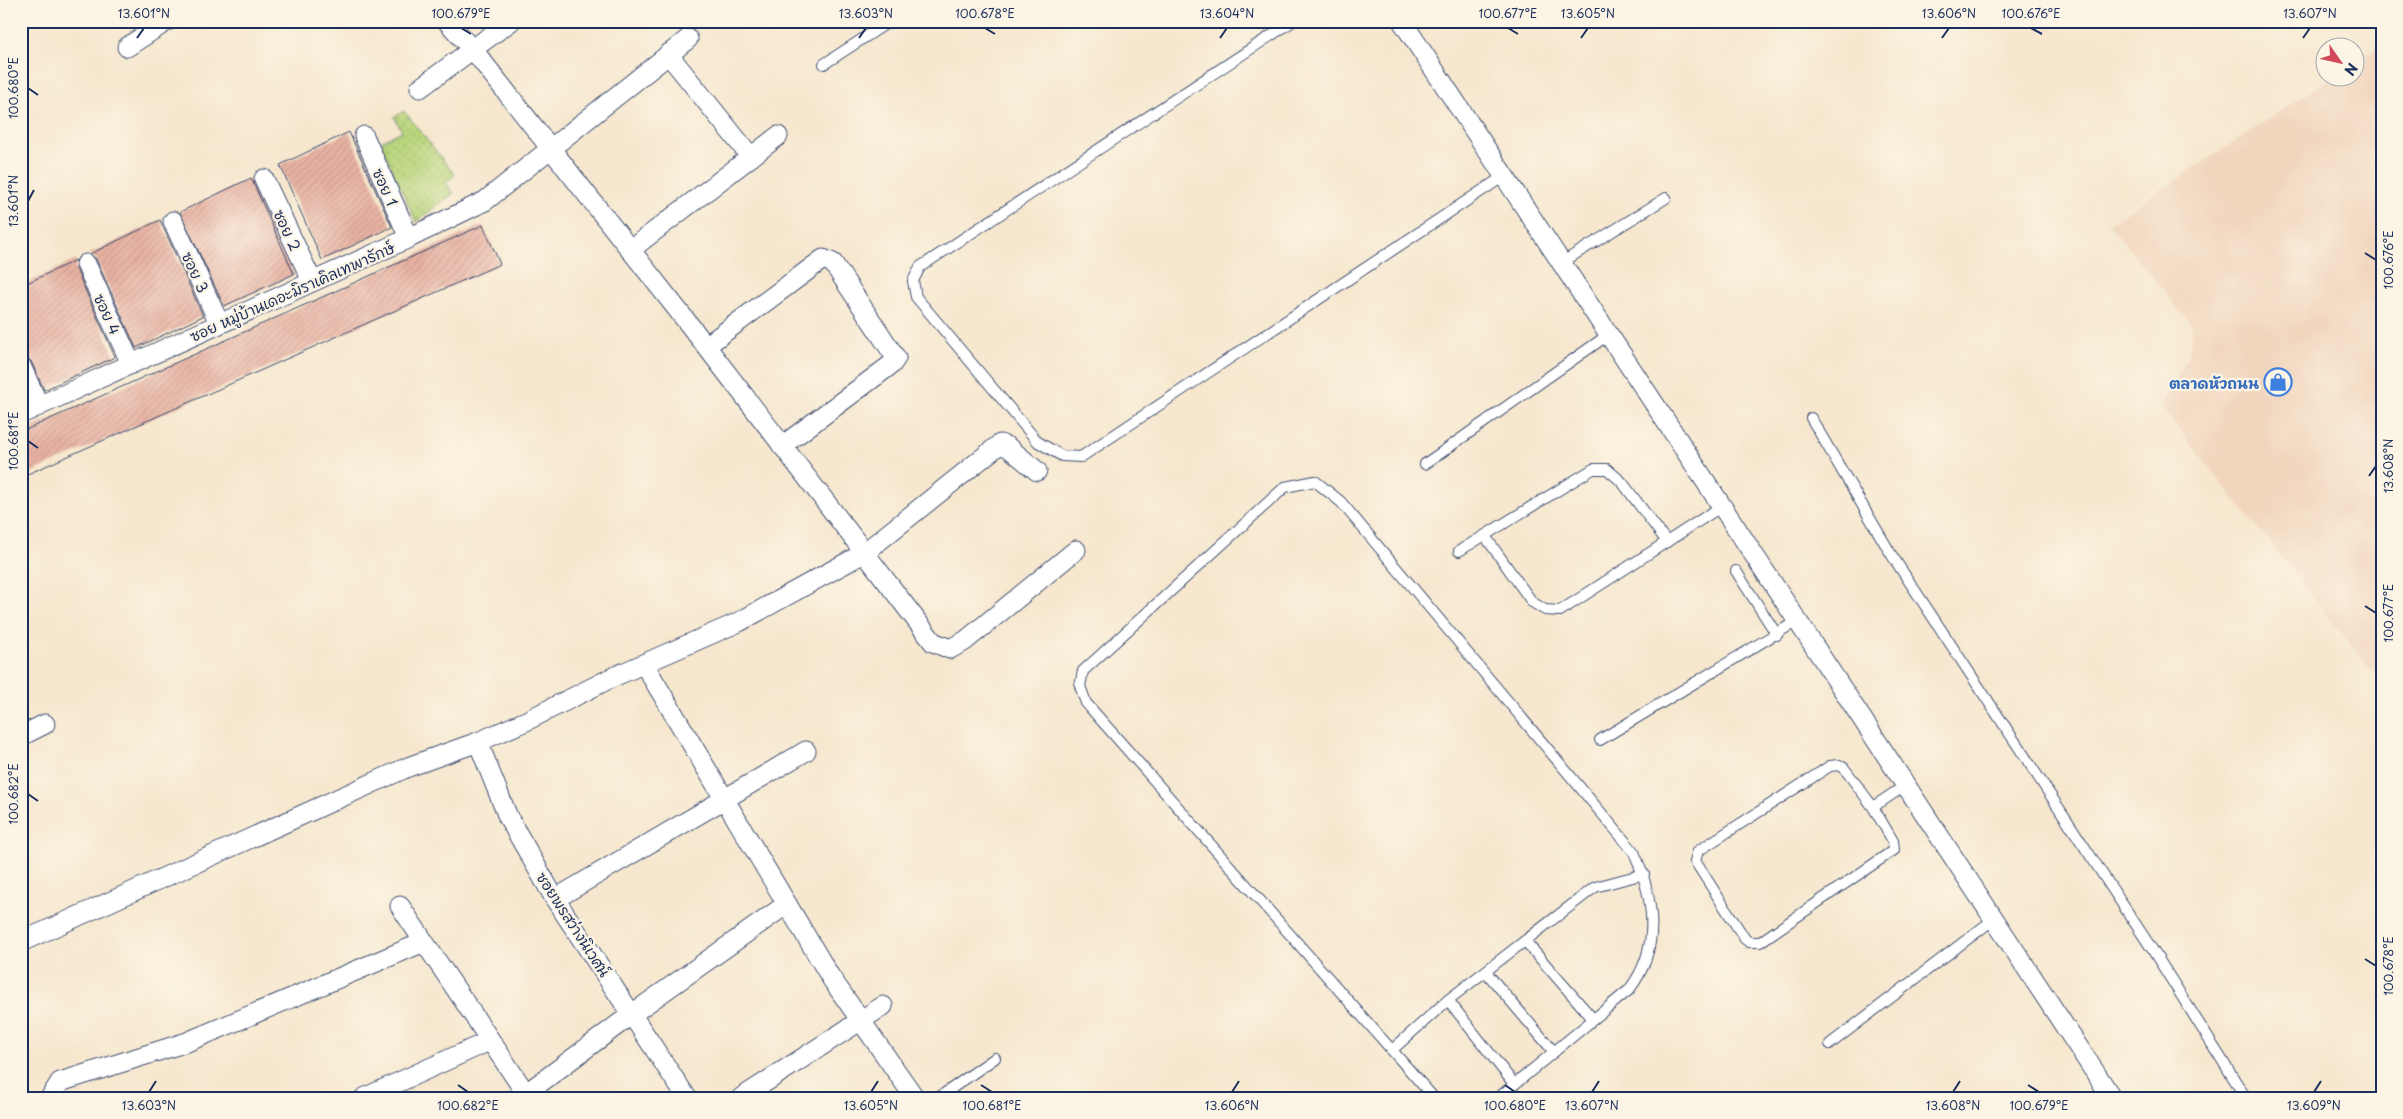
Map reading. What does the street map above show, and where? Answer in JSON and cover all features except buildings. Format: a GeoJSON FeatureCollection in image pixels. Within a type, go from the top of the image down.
{"type":"FeatureCollection","features":[{"type":"Feature","properties":{"kind":"street"},"geometry":{"type":"LineString","coordinates":[[127,47],[167,21]]}},
{"type":"Feature","properties":{"kind":"street"},"geometry":{"type":"LineString","coordinates":[[447,21],[473,50],[706,346],[933,642],[950,649],[965,640],[1076,550]]}},
{"type":"Feature","properties":{"kind":"street"},"geometry":{"type":"LineString","coordinates":[[420,88],[511,21]]}},
{"type":"Feature","properties":{"kind":"street"},"geometry":{"type":"LineString","coordinates":[[1402,21],[2112,1098]]}},
{"type":"Feature","properties":{"kind":"street","name":"ซอย หมู่บ้านเดอะมิราเคิลเทพารักษ์"},"geometry":{"type":"LineString","coordinates":[[21,414],[409,238],[485,201],[688,39]]}},
{"type":"Feature","properties":{"kind":"street"},"geometry":{"type":"LineString","coordinates":[[668,54],[751,157]]}},
{"type":"Feature","properties":{"kind":"street","name":"ซอย 1"},"geometry":{"type":"LineString","coordinates":[[364,136],[409,238]]}},
{"type":"Feature","properties":{"kind":"street"},"geometry":{"type":"LineString","coordinates":[[630,250],[778,136]]}},
{"type":"Feature","properties":{"kind":"street","name":"ซอย 2"},"geometry":{"type":"LineString","coordinates":[[264,179],[312,281]]}},
{"type":"Feature","properties":{"kind":"street","name":"ซอย 3"},"geometry":{"type":"LineString","coordinates":[[173,221],[218,323]]}},
{"type":"Feature","properties":{"kind":"street"},"geometry":{"type":"LineString","coordinates":[[706,346],[823,258],[833,263],[896,358],[892,364],[782,446]]}},
{"type":"Feature","properties":{"kind":"street","name":"ซอย 4"},"geometry":{"type":"LineString","coordinates":[[86,264],[130,364]]}},
{"type":"Feature","properties":{"kind":"street"},"geometry":{"type":"LineString","coordinates":[[21,366],[39,406]]}},
{"type":"Feature","properties":{"kind":"street"},"geometry":{"type":"LineString","coordinates":[[21,942],[408,766],[478,742],[644,664],[739,622],[864,553],[1000,444],[1008,447],[1037,472]]}},
{"type":"Feature","properties":{"kind":"street"},"geometry":{"type":"LineString","coordinates":[[644,664],[831,978],[915,1098]]}},
{"type":"Feature","properties":{"kind":"street"},"geometry":{"type":"LineString","coordinates":[[21,736],[45,724]]}},
{"type":"Feature","properties":{"kind":"street","name":"ซอยพรสว่างนิเวศน์"},"geometry":{"type":"LineString","coordinates":[[478,742],[508,817],[555,899],[687,1098]]}},
{"type":"Feature","properties":{"kind":"street"},"geometry":{"type":"LineString","coordinates":[[555,899],[806,751]]}},
{"type":"Feature","properties":{"kind":"street"},"geometry":{"type":"LineString","coordinates":[[400,906],[490,1040],[525,1097],[632,1014],[787,904]]}},
{"type":"Feature","properties":{"kind":"street"},"geometry":{"type":"LineString","coordinates":[[50,1098],[60,1082],[188,1042],[424,942]]}},
{"type":"Feature","properties":{"kind":"street"},"geometry":{"type":"LineString","coordinates":[[741,1098],[860,1019],[883,1006]]}},
{"type":"Feature","properties":{"kind":"street"},"geometry":{"type":"LineString","coordinates":[[364,1098],[490,1040]]}},
{"type":"Feature","properties":{"kind":"lane"},"geometry":{"type":"LineString","coordinates":[[824,64],[890,21]]}},
{"type":"Feature","properties":{"kind":"lane"},"geometry":{"type":"LineString","coordinates":[[1293,21],[920,267],[913,281],[916,297],[1038,442],[1062,456],[1081,457],[1504,176]]}},
{"type":"Feature","properties":{"kind":"lane"},"geometry":{"type":"LineString","coordinates":[[1561,263],[1666,198]]}},
{"type":"Feature","properties":{"kind":"lane"},"geometry":{"type":"LineString","coordinates":[[1425,464],[1608,335]]}},
{"type":"Feature","properties":{"kind":"lane"},"geometry":{"type":"LineString","coordinates":[[1811,418],[1891,554],[2146,940],[2246,1098]]}},
{"type":"Feature","properties":{"kind":"lane"},"geometry":{"type":"LineString","coordinates":[[1459,552],[1592,469],[1607,469],[1622,482],[1667,542]]}},
{"type":"Feature","properties":{"kind":"lane"},"geometry":{"type":"LineString","coordinates":[[1434,1098],[1086,703],[1080,686],[1083,671],[1285,487],[1315,481],[1341,502],[1634,852],[1644,874],[1653,917],[1649,951],[1641,974],[1629,990],[1498,1098]]}},
{"type":"Feature","properties":{"kind":"lane"},"geometry":{"type":"LineString","coordinates":[[1486,536],[1532,602],[1545,610],[1560,611],[1722,506]]}},
{"type":"Feature","properties":{"kind":"lane"},"geometry":{"type":"LineString","coordinates":[[1736,571],[1777,635]]}},
{"type":"Feature","properties":{"kind":"lane"},"geometry":{"type":"LineString","coordinates":[[1600,740],[1777,635],[1797,621]]}},
{"type":"Feature","properties":{"kind":"lane"},"geometry":{"type":"LineString","coordinates":[[1839,765],[1844,768],[1873,807],[1894,841],[1894,850],[1760,942],[1749,942],[1745,939],[1695,861],[1698,851],[1830,766],[1839,765]]}},
{"type":"Feature","properties":{"kind":"lane"},"geometry":{"type":"LineString","coordinates":[[1873,807],[1906,785]]}},
{"type":"Feature","properties":{"kind":"lane"},"geometry":{"type":"LineString","coordinates":[[1392,1050],[1448,1000],[1595,887],[1644,874]]}},
{"type":"Feature","properties":{"kind":"lane"},"geometry":{"type":"LineString","coordinates":[[1830,1044],[1994,919]]}},
{"type":"Feature","properties":{"kind":"lane"},"geometry":{"type":"LineString","coordinates":[[1525,941],[1593,1019]]}},
{"type":"Feature","properties":{"kind":"lane"},"geometry":{"type":"LineString","coordinates":[[1486,972],[1554,1052]]}},
{"type":"Feature","properties":{"kind":"lane"},"geometry":{"type":"LineString","coordinates":[[1448,1000],[1514,1084]]}},
{"type":"Feature","properties":{"kind":"lane"},"geometry":{"type":"LineString","coordinates":[[938,1098],[995,1058]]}},
{"type":"Feature","properties":{"kind":"shaded area","name":"ตลาดหัวถนน"},"geometry":{"type":"Polygon","coordinates":[[[2382,44],[2382,683],[2160,406],[2188,357],[2193,327],[2109,224],[2316,88],[2366,88],[2366,55],[2382,44]]]}},
{"type":"Feature","properties":{"kind":"green space"},"geometry":{"type":"Polygon","coordinates":[[[404,111],[455,175],[446,183],[454,193],[416,222],[380,142],[402,131],[394,117],[404,111]]]}},
{"type":"Feature","properties":{"kind":"place","name":"ตลาดหัวถนน"},"geometry":{"type":"Point","coordinates":[2278,382]}}]}
